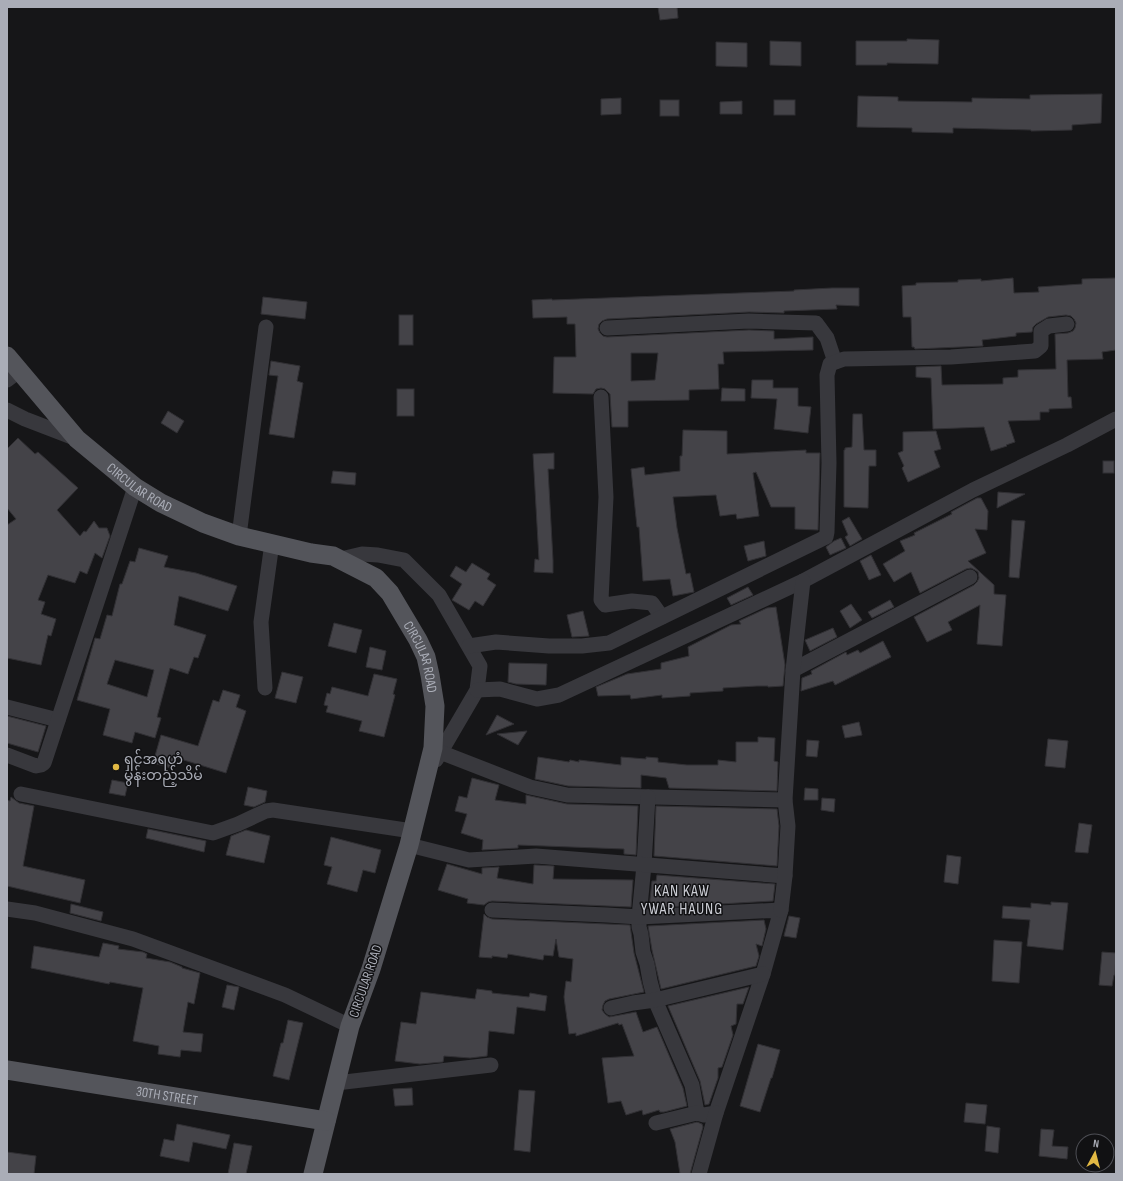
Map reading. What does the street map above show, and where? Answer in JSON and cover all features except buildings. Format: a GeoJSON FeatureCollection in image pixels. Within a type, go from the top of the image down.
{"type":"FeatureCollection","features":[{"type":"Feature","properties":{"kind":"main road","name":"CIRCULAR ROAD"},"geometry":{"type":"LineString","coordinates":[[11,368],[76,439],[135,487],[161,503],[203,523],[239,536],[311,553],[333,556],[376,578],[390,593],[418,640],[426,657],[435,706],[433,748],[410,838],[371,969],[350,1026],[313,1174]]}},
{"type":"Feature","properties":{"kind":"main road","name":"30TH STREET"},"geometry":{"type":"LineString","coordinates":[[7,1070],[326,1121]]}},
{"type":"Feature","properties":{"kind":"street"},"geometry":{"type":"LineString","coordinates":[[607,328],[749,321],[816,323],[827,338],[835,362]]}},
{"type":"Feature","properties":{"kind":"street"},"geometry":{"type":"LineString","coordinates":[[469,646],[496,642],[549,646],[582,646],[609,643],[826,537],[829,463],[827,375],[830,364],[844,359],[951,357],[1035,351],[1041,346],[1041,331],[1049,326],[1067,324]]}},
{"type":"Feature","properties":{"kind":"street"},"geometry":{"type":"LineString","coordinates":[[239,536],[266,327]]}},
{"type":"Feature","properties":{"kind":"street"},"geometry":{"type":"LineString","coordinates":[[601,397],[606,497],[601,600],[605,605],[632,601],[652,603],[662,617]]}},
{"type":"Feature","properties":{"kind":"street"},"geometry":{"type":"LineString","coordinates":[[7,410],[25,419],[76,439]]}},
{"type":"Feature","properties":{"kind":"street"},"geometry":{"type":"LineString","coordinates":[[477,690],[500,690],[537,699],[559,694],[803,581],[973,490],[1067,446],[1116,418]]}},
{"type":"Feature","properties":{"kind":"street"},"geometry":{"type":"LineString","coordinates":[[7,755],[36,766],[41,765],[44,762],[135,487]]}},
{"type":"Feature","properties":{"kind":"street"},"geometry":{"type":"LineString","coordinates":[[264,688],[261,622],[272,543]]}},
{"type":"Feature","properties":{"kind":"street"},"geometry":{"type":"LineString","coordinates":[[341,560],[362,554],[378,555],[404,560],[439,595],[480,666],[477,690],[426,776]]}},
{"type":"Feature","properties":{"kind":"street"},"geometry":{"type":"LineString","coordinates":[[793,670],[970,577]]}},
{"type":"Feature","properties":{"kind":"street"},"geometry":{"type":"LineString","coordinates":[[699,1174],[716,1113],[763,974],[781,910],[788,826],[785,800],[793,670],[803,581]]}},
{"type":"Feature","properties":{"kind":"street"},"geometry":{"type":"LineString","coordinates":[[7,707],[58,720]]}},
{"type":"Feature","properties":{"kind":"street"},"geometry":{"type":"LineString","coordinates":[[440,752],[530,787],[567,795],[785,800]]}},
{"type":"Feature","properties":{"kind":"street"},"geometry":{"type":"LineString","coordinates":[[21,794],[213,833],[238,824],[266,811],[273,810],[410,838],[469,860],[536,856],[785,876]]}},
{"type":"Feature","properties":{"kind":"street"},"geometry":{"type":"LineString","coordinates":[[648,797],[639,927],[643,952],[655,1000],[692,1085],[697,1113]]}},
{"type":"Feature","properties":{"kind":"street"},"geometry":{"type":"LineString","coordinates":[[7,909],[36,913],[133,939],[285,995],[350,1026]]}},
{"type":"Feature","properties":{"kind":"street"},"geometry":{"type":"LineString","coordinates":[[492,910],[607,914],[639,917],[781,910]]}},
{"type":"Feature","properties":{"kind":"street"},"geometry":{"type":"LineString","coordinates":[[611,1008],[655,1000],[763,974]]}},
{"type":"Feature","properties":{"kind":"street"},"geometry":{"type":"LineString","coordinates":[[336,1083],[491,1065]]}},
{"type":"Feature","properties":{"kind":"street"},"geometry":{"type":"LineString","coordinates":[[656,1123],[697,1113],[704,1115],[716,1113]]}},
{"type":"Feature","properties":{"kind":"place","name":"ရှင်အရဟံ မွန်းတည့်သိမ်"},"geometry":{"type":"Point","coordinates":[116,767]}},
{"type":"Feature","properties":{"kind":"district","name":"KAN KAW YWAR HAUNG"},"geometry":{"type":"Point","coordinates":[682,899]}}]}
